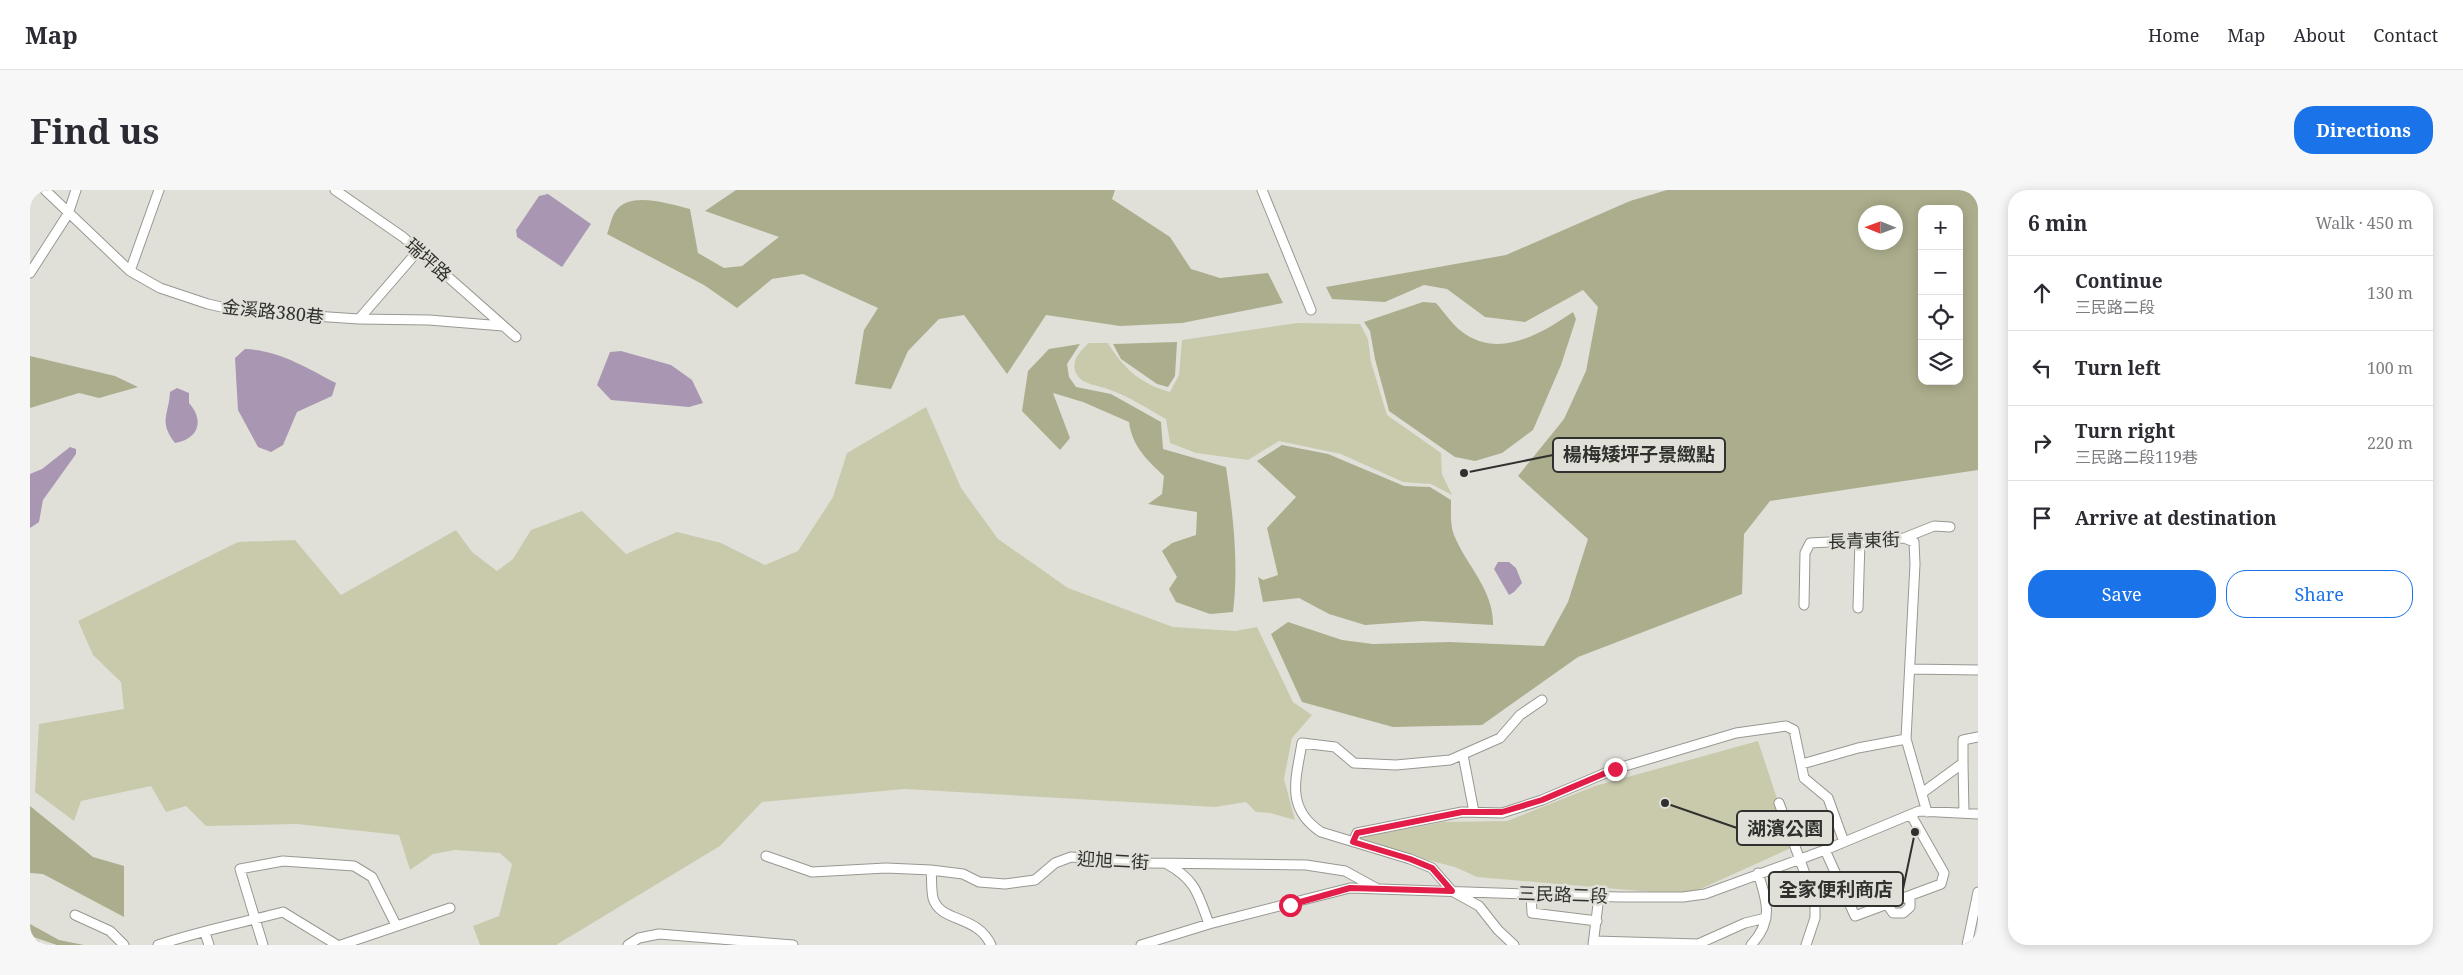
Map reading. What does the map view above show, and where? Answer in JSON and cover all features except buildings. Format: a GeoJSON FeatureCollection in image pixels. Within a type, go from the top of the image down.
{"type":"FeatureCollection","features":[{"type":"Feature","properties":{"kind":"street","name":"金溪路380巷"},"geometry":{"type":"LineString","coordinates":[[45,190],[68,214],[130,271],[160,288],[222,308],[358,320],[429,320],[503,326]]}},
{"type":"Feature","properties":{"kind":"street"},"geometry":{"type":"LineString","coordinates":[[30,273],[68,214],[76,190]]}},
{"type":"Feature","properties":{"kind":"street"},"geometry":{"type":"LineString","coordinates":[[130,271],[159,190]]}},
{"type":"Feature","properties":{"kind":"street","name":"瑞坪路"},"geometry":{"type":"LineString","coordinates":[[334,190],[402,237],[516,337]]}},
{"type":"Feature","properties":{"kind":"street"},"geometry":{"type":"LineString","coordinates":[[1262,190],[1311,310]]}},
{"type":"Feature","properties":{"kind":"street"},"geometry":{"type":"LineString","coordinates":[[358,320],[417,252]]}},
{"type":"Feature","properties":{"kind":"street"},"geometry":{"type":"LineString","coordinates":[[1904,538],[1934,526],[1950,528]]}},
{"type":"Feature","properties":{"kind":"street","name":"長青東街"},"geometry":{"type":"LineString","coordinates":[[1804,605],[1805,553],[1810,543],[1904,538],[1914,542],[1915,564],[1906,739],[1927,812]]}},
{"type":"Feature","properties":{"kind":"street"},"geometry":{"type":"LineString","coordinates":[[1858,608],[1860,540]]}},
{"type":"Feature","properties":{"kind":"street"},"geometry":{"type":"LineString","coordinates":[[1910,669],[1978,670]]}},
{"type":"Feature","properties":{"kind":"street"},"geometry":{"type":"LineString","coordinates":[[1514,945],[1498,930],[1479,906],[1452,891],[1432,868],[1410,859],[1320,832],[1308,822],[1300,810],[1294,794],[1302,743],[1335,747],[1354,763],[1425,764],[1450,760],[1500,738],[1520,715],[1542,700]]}},
{"type":"Feature","properties":{"kind":"street"},"geometry":{"type":"LineString","coordinates":[[1353,842],[1357,833],[1462,812],[1502,812],[1542,800],[1615,769],[1736,732],[1786,726],[1794,730],[1802,764],[1800,770],[1804,778],[1828,798],[1844,842]]}},
{"type":"Feature","properties":{"kind":"street"},"geometry":{"type":"LineString","coordinates":[[1964,813],[1963,740],[1978,737]]}},
{"type":"Feature","properties":{"kind":"street"},"geometry":{"type":"LineString","coordinates":[[1802,764],[1858,748],[1906,739]]}},
{"type":"Feature","properties":{"kind":"street"},"geometry":{"type":"LineString","coordinates":[[1463,755],[1474,812]]}},
{"type":"Feature","properties":{"kind":"street"},"geometry":{"type":"LineString","coordinates":[[1922,793],[1963,763]]}},
{"type":"Feature","properties":{"kind":"street"},"geometry":{"type":"LineString","coordinates":[[1779,803],[1801,858],[1815,901],[1815,918],[1806,945]]}},
{"type":"Feature","properties":{"kind":"street","name":"三民路二段"},"geometry":{"type":"LineString","coordinates":[[1141,945],[1209,924],[1350,888],[1600,896],[1683,897],[1698,895],[1825,850],[1919,811],[1978,814]]}},
{"type":"Feature","properties":{"kind":"street"},"geometry":{"type":"LineString","coordinates":[[1825,850],[1855,916],[1941,884],[1944,873],[1911,815]]}},
{"type":"Feature","properties":{"kind":"street","name":"迎旭二街"},"geometry":{"type":"LineString","coordinates":[[766,856],[812,872],[886,868],[931,870],[963,874],[979,882],[1005,884],[1035,880],[1055,863],[1071,857],[1164,863],[1306,865],[1345,871],[1377,888]]}},
{"type":"Feature","properties":{"kind":"street"},"geometry":{"type":"LineString","coordinates":[[263,945],[240,869],[283,861],[354,866],[372,877],[396,925]]}},
{"type":"Feature","properties":{"kind":"street"},"geometry":{"type":"LineString","coordinates":[[1164,863],[1184,874],[1196,889],[1209,924]]}},
{"type":"Feature","properties":{"kind":"street"},"geometry":{"type":"LineString","coordinates":[[931,870],[933,899],[943,913],[976,926],[986,934],[991,945]]}},
{"type":"Feature","properties":{"kind":"street"},"geometry":{"type":"LineString","coordinates":[[1751,945],[1766,918],[1768,904],[1758,873]]}},
{"type":"Feature","properties":{"kind":"street"},"geometry":{"type":"LineString","coordinates":[[1967,945],[1978,892]]}},
{"type":"Feature","properties":{"kind":"street"},"geometry":{"type":"LineString","coordinates":[[1531,893],[1532,913],[1597,921]]}},
{"type":"Feature","properties":{"kind":"street"},"geometry":{"type":"LineString","coordinates":[[1600,896],[1594,943],[1698,944],[1745,923],[1766,918]]}},
{"type":"Feature","properties":{"kind":"street"},"geometry":{"type":"LineString","coordinates":[[1887,904],[1893,913],[1903,913],[1910,907],[1910,896]]}},
{"type":"Feature","properties":{"kind":"street"},"geometry":{"type":"LineString","coordinates":[[341,945],[450,908]]}},
{"type":"Feature","properties":{"kind":"street"},"geometry":{"type":"LineString","coordinates":[[158,945],[186,935],[205,933],[283,912],[337,945]]}},
{"type":"Feature","properties":{"kind":"street"},"geometry":{"type":"LineString","coordinates":[[75,915],[110,931],[124,945]]}},
{"type":"Feature","properties":{"kind":"street"},"geometry":{"type":"LineString","coordinates":[[205,933],[209,945]]}},
{"type":"Feature","properties":{"kind":"street"},"geometry":{"type":"LineString","coordinates":[[628,945],[639,938],[659,934],[793,945]]}},
{"type":"Feature","properties":{"kind":"street"},"geometry":{"type":"LineString","coordinates":[[30,943],[35,945]]}},
{"type":"Feature","properties":{"kind":"green space"},"geometry":{"type":"Polygon","coordinates":[[[736,190],[1115,190],[1112,199],[1170,237],[1191,269],[1220,278],[1268,273],[1283,303],[1182,323],[1120,326],[1046,315],[1007,374],[964,315],[939,319],[908,351],[891,389],[855,384],[864,330],[878,308],[803,274],[772,279],[737,308],[704,285],[607,234],[614,214],[621,205],[639,200],[671,204],[690,209],[698,253],[724,268],[742,266],[779,237],[705,211],[736,190]]]}},
{"type":"Feature","properties":{"kind":"green space"},"geometry":{"type":"Polygon","coordinates":[[[1667,190],[1978,190],[1978,470],[1770,501],[1744,534],[1742,594],[1578,657],[1482,725],[1393,727],[1302,702],[1271,634],[1288,622],[1342,640],[1373,644],[1450,642],[1544,646],[1568,602],[1588,539],[1518,476],[1564,419],[1586,371],[1598,307],[1583,290],[1525,322],[1485,317],[1447,289],[1424,285],[1385,302],[1332,299],[1326,287],[1506,255],[1630,201],[1667,190]]]}},
{"type":"Feature","properties":{"kind":"green space"},"geometry":{"type":"Polygon","coordinates":[[[1423,302],[1436,303],[1461,331],[1475,339],[1504,344],[1519,341],[1533,335],[1573,312],[1576,319],[1561,365],[1533,430],[1502,453],[1475,461],[1455,457],[1389,411],[1375,359],[1370,331],[1364,322],[1423,302]]]}},
{"type":"Feature","properties":{"kind":"green space"},"geometry":{"type":"Polygon","coordinates":[[[1297,323],[1360,324],[1368,339],[1371,362],[1387,415],[1441,453],[1442,474],[1452,495],[1431,484],[1403,482],[1341,454],[1279,441],[1248,460],[1196,453],[1170,443],[1166,419],[1125,396],[1082,380],[1076,373],[1074,364],[1077,356],[1089,343],[1108,343],[1120,360],[1134,374],[1150,385],[1170,392],[1179,375],[1182,340],[1297,323]]]}},
{"type":"Feature","properties":{"kind":"green space"},"geometry":{"type":"Polygon","coordinates":[[[1177,342],[1175,376],[1168,387],[1157,384],[1121,359],[1113,344],[1177,342]]]}},
{"type":"Feature","properties":{"kind":"green space"},"geometry":{"type":"Polygon","coordinates":[[[1080,344],[1067,364],[1069,377],[1076,387],[1111,394],[1161,422],[1163,449],[1226,467],[1233,521],[1235,558],[1233,612],[1210,614],[1176,602],[1169,589],[1177,577],[1162,551],[1172,543],[1196,535],[1197,512],[1148,504],[1162,494],[1164,476],[1141,452],[1133,438],[1129,422],[1083,402],[1053,393],[1070,438],[1060,450],[1022,411],[1028,371],[1049,349],[1080,344]]]}},
{"type":"Feature","properties":{"kind":"green space"},"geometry":{"type":"Polygon","coordinates":[[[30,356],[115,376],[138,387],[99,398],[79,393],[30,408],[30,356]]]}},
{"type":"Feature","properties":{"kind":"green space"},"geometry":{"type":"Polygon","coordinates":[[[926,407],[961,488],[998,539],[1068,588],[1173,627],[1235,631],[1257,627],[1293,702],[1312,715],[1292,738],[1284,779],[1295,820],[1270,813],[1256,812],[1246,802],[1215,807],[905,789],[762,802],[720,846],[556,945],[480,945],[473,926],[499,916],[512,864],[500,853],[455,850],[433,854],[410,870],[399,835],[297,824],[206,826],[186,806],[166,812],[151,786],[81,801],[74,821],[35,792],[39,724],[124,709],[121,682],[93,655],[78,621],[238,542],[295,540],[341,595],[456,530],[472,552],[497,571],[513,559],[531,530],[582,511],[626,554],[677,532],[721,543],[765,565],[798,551],[833,497],[847,453],[926,407]]]}},
{"type":"Feature","properties":{"kind":"green space"},"geometry":{"type":"Polygon","coordinates":[[[1282,445],[1328,454],[1404,486],[1430,487],[1451,500],[1451,522],[1454,535],[1489,600],[1493,625],[1422,621],[1365,625],[1329,614],[1299,598],[1263,602],[1258,577],[1263,580],[1278,575],[1267,528],[1296,497],[1257,461],[1282,445]]]}},
{"type":"Feature","properties":{"kind":"green space"},"geometry":{"type":"Polygon","coordinates":[[[1758,741],[1793,847],[1687,895],[1477,877],[1455,867],[1404,854],[1358,838],[1443,822],[1507,821],[1595,786],[1758,741]]]}},
{"type":"Feature","properties":{"kind":"green space"},"geometry":{"type":"Polygon","coordinates":[[[30,806],[93,857],[124,866],[124,917],[43,874],[30,873],[30,806]]]}},
{"type":"Feature","properties":{"kind":"green space"},"geometry":{"type":"Polygon","coordinates":[[[30,924],[59,940],[84,945],[57,945],[30,936],[30,924]]]}},
{"type":"Feature","properties":{"kind":"shaded area"},"geometry":{"type":"Polygon","coordinates":[[[548,194],[591,224],[562,267],[517,237],[516,230],[539,196],[548,194]]]}},
{"type":"Feature","properties":{"kind":"shaded area"},"geometry":{"type":"Polygon","coordinates":[[[245,349],[281,356],[336,383],[332,396],[297,412],[283,445],[271,452],[258,447],[238,410],[235,358],[245,349]]]}},
{"type":"Feature","properties":{"kind":"shaded area"},"geometry":{"type":"Polygon","coordinates":[[[621,351],[671,365],[692,380],[703,403],[689,407],[611,400],[597,385],[610,352],[621,351]]]}},
{"type":"Feature","properties":{"kind":"shaded area"},"geometry":{"type":"Polygon","coordinates":[[[177,388],[189,393],[189,403],[197,416],[198,423],[194,433],[189,438],[175,443],[167,429],[166,418],[170,392],[177,388]]]}},
{"type":"Feature","properties":{"kind":"shaded area"},"geometry":{"type":"Polygon","coordinates":[[[70,447],[76,449],[76,454],[43,500],[39,522],[30,528],[30,474],[42,469],[70,447]]]}},
{"type":"Feature","properties":{"kind":"shaded area"},"geometry":{"type":"Polygon","coordinates":[[[1498,562],[1509,562],[1516,568],[1522,583],[1509,595],[1494,569],[1498,562]]]}},
{"type":"Feature","properties":{"kind":"place","name":"楊梅矮坪子景緻點"},"geometry":{"type":"Point","coordinates":[1464,473]}},
{"type":"Feature","properties":{"kind":"place","name":"湖濱公園"},"geometry":{"type":"Point","coordinates":[1665,803]}},
{"type":"Feature","properties":{"kind":"place","name":"全家便利商店"},"geometry":{"type":"Point","coordinates":[1915,832]}},
{"type":"Feature","properties":{"kind":"route"},"geometry":{"type":"LineString","coordinates":[[1290,905],[1350,888],[1452,891],[1432,868],[1410,859],[1353,842],[1357,833],[1462,812],[1502,812],[1542,800],[1615,769]]}}]}
